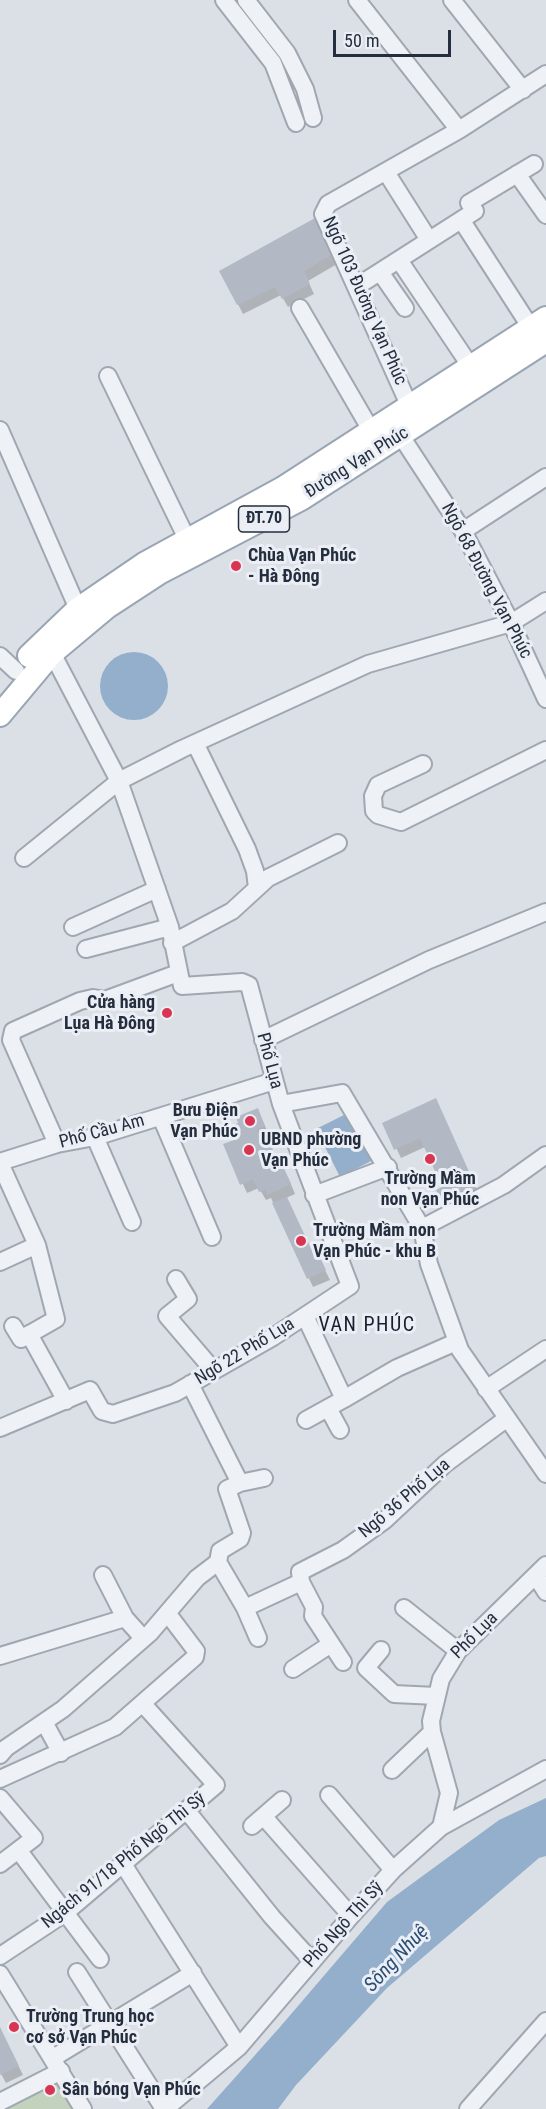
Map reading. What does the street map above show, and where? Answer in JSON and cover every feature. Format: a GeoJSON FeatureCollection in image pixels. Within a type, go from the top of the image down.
{"type":"FeatureCollection","features":[{"type":"Feature","properties":{"kind":"main road","name":"Đường Vạn Phúc"},"geometry":{"type":"LineString","coordinates":[[0,715],[52,653],[107,607],[159,573],[191,548],[372,432],[409,405],[471,367],[541,333]]}},
{"type":"Feature","properties":{"kind":"main road","name":"Đường Vạn Phúc"},"geometry":{"type":"LineString","coordinates":[[0,690],[8,663],[40,643],[78,609],[144,564],[191,548],[301,499],[401,436],[541,333]]}},
{"type":"Feature","properties":{"kind":"street"},"geometry":{"type":"LineString","coordinates":[[224,0],[273,63],[296,123]]}},
{"type":"Feature","properties":{"kind":"street"},"geometry":{"type":"LineString","coordinates":[[246,0],[287,53],[305,89],[313,118]]}},
{"type":"Feature","properties":{"kind":"street"},"geometry":{"type":"LineString","coordinates":[[357,0],[459,130]]}},
{"type":"Feature","properties":{"kind":"street"},"geometry":{"type":"LineString","coordinates":[[452,0],[523,90]]}},
{"type":"Feature","properties":{"kind":"street","name":"Ngõ 103 Đường Vạn Phúc"},"geometry":{"type":"LineString","coordinates":[[409,405],[323,214],[328,204],[459,130],[546,74]]}},
{"type":"Feature","properties":{"kind":"street"},"geometry":{"type":"LineString","coordinates":[[356,287],[475,212],[470,203],[534,164]]}},
{"type":"Feature","properties":{"kind":"street"},"geometry":{"type":"LineString","coordinates":[[386,172],[429,240]]}},
{"type":"Feature","properties":{"kind":"street"},"geometry":{"type":"LineString","coordinates":[[517,174],[546,214]]}},
{"type":"Feature","properties":{"kind":"street"},"geometry":{"type":"LineString","coordinates":[[462,220],[541,333]]}},
{"type":"Feature","properties":{"kind":"street"},"geometry":{"type":"LineString","coordinates":[[399,260],[471,367]]}},
{"type":"Feature","properties":{"kind":"street"},"geometry":{"type":"LineString","coordinates":[[380,272],[405,308]]}},
{"type":"Feature","properties":{"kind":"street"},"geometry":{"type":"LineString","coordinates":[[300,308],[372,432]]}},
{"type":"Feature","properties":{"kind":"street"},"geometry":{"type":"LineString","coordinates":[[108,376],[191,548]]}},
{"type":"Feature","properties":{"kind":"street"},"geometry":{"type":"LineString","coordinates":[[0,430],[78,609]]}},
{"type":"Feature","properties":{"kind":"street","name":"Ngõ 68 Đường Vạn Phúc"},"geometry":{"type":"LineString","coordinates":[[401,436],[463,531],[511,623],[546,699]]}},
{"type":"Feature","properties":{"kind":"street"},"geometry":{"type":"LineString","coordinates":[[463,531],[546,477]]}},
{"type":"Feature","properties":{"kind":"street"},"geometry":{"type":"LineString","coordinates":[[24,858],[119,782],[195,743],[368,664],[511,623],[546,601]]}},
{"type":"Feature","properties":{"kind":"street"},"geometry":{"type":"LineString","coordinates":[[52,653],[119,782],[157,889],[171,935],[178,973],[105,1000],[93,998],[80,1001],[13,1031],[11,1040],[57,1144]]}},
{"type":"Feature","properties":{"kind":"street"},"geometry":{"type":"LineString","coordinates":[[195,743],[247,849],[258,888]]}},
{"type":"Feature","properties":{"kind":"street"},"geometry":{"type":"LineString","coordinates":[[423,764],[378,785],[373,796],[374,811],[378,815],[401,822],[546,750]]}},
{"type":"Feature","properties":{"kind":"street"},"geometry":{"type":"LineString","coordinates":[[86,949],[171,935],[232,911],[268,878],[338,843]]}},
{"type":"Feature","properties":{"kind":"street"},"geometry":{"type":"LineString","coordinates":[[73,927],[157,889]]}},
{"type":"Feature","properties":{"kind":"street"},"geometry":{"type":"LineString","coordinates":[[263,1040],[429,960],[546,912]]}},
{"type":"Feature","properties":{"kind":"street","name":"Phố Lụa"},"geometry":{"type":"LineString","coordinates":[[178,973],[184,987],[248,983],[281,1104],[342,1093],[388,1167],[422,1228],[429,1264],[456,1342],[506,1419],[546,1474]]}},
{"type":"Feature","properties":{"kind":"street","name":"Phố Cầu Am"},"geometry":{"type":"LineString","coordinates":[[0,1162],[57,1144],[95,1137],[274,1081]]}},
{"type":"Feature","properties":{"kind":"street","name":"Ngõ 22 Phố Lụa"},"geometry":{"type":"LineString","coordinates":[[0,1428],[90,1390],[102,1411],[113,1413],[175,1393],[305,1316],[350,1286],[281,1104]]}},
{"type":"Feature","properties":{"kind":"street"},"geometry":{"type":"LineString","coordinates":[[160,1117],[212,1237]]}},
{"type":"Feature","properties":{"kind":"street"},"geometry":{"type":"LineString","coordinates":[[95,1137],[132,1222]]}},
{"type":"Feature","properties":{"kind":"street"},"geometry":{"type":"LineString","coordinates":[[422,1228],[504,1185],[546,1155]]}},
{"type":"Feature","properties":{"kind":"street"},"geometry":{"type":"LineString","coordinates":[[0,1162],[37,1245],[56,1319],[21,1339],[13,1326]]}},
{"type":"Feature","properties":{"kind":"street"},"geometry":{"type":"LineString","coordinates":[[314,1195],[388,1167]]}},
{"type":"Feature","properties":{"kind":"street"},"geometry":{"type":"LineString","coordinates":[[0,1262],[37,1245]]}},
{"type":"Feature","properties":{"kind":"street"},"geometry":{"type":"LineString","coordinates":[[176,1279],[188,1299],[167,1316],[214,1371]]}},
{"type":"Feature","properties":{"kind":"street"},"geometry":{"type":"LineString","coordinates":[[305,1316],[344,1399]]}},
{"type":"Feature","properties":{"kind":"street"},"geometry":{"type":"LineString","coordinates":[[29,1334],[66,1401]]}},
{"type":"Feature","properties":{"kind":"street"},"geometry":{"type":"LineString","coordinates":[[306,1420],[397,1368],[456,1342]]}},
{"type":"Feature","properties":{"kind":"street"},"geometry":{"type":"LineString","coordinates":[[486,1389],[546,1349]]}},
{"type":"Feature","properties":{"kind":"street"},"geometry":{"type":"LineString","coordinates":[[190,1384],[240,1483]]}},
{"type":"Feature","properties":{"kind":"street"},"geometry":{"type":"LineString","coordinates":[[328,1408],[340,1430]]}},
{"type":"Feature","properties":{"kind":"street","name":"Ngõ 36 Phố Lụa"},"geometry":{"type":"LineString","coordinates":[[245,1608],[301,1582],[300,1572],[343,1550],[385,1520],[445,1464],[506,1419]]}},
{"type":"Feature","properties":{"kind":"street"},"geometry":{"type":"LineString","coordinates":[[258,1638],[245,1608],[218,1563],[220,1551],[240,1539],[242,1533],[227,1489],[240,1483],[264,1478]]}},
{"type":"Feature","properties":{"kind":"street"},"geometry":{"type":"LineString","coordinates":[[0,1755],[6,1748],[44,1722],[143,1638],[168,1614],[197,1578],[210,1566],[218,1563]]}},
{"type":"Feature","properties":{"kind":"street"},"geometry":{"type":"LineString","coordinates":[[541,1571],[546,1592]]}},
{"type":"Feature","properties":{"kind":"street","name":"Phố Lụa"},"geometry":{"type":"LineString","coordinates":[[441,1827],[449,1793],[432,1732],[436,1696],[444,1672],[458,1651],[541,1571]]}},
{"type":"Feature","properties":{"kind":"street"},"geometry":{"type":"LineString","coordinates":[[103,1575],[125,1618],[143,1638]]}},
{"type":"Feature","properties":{"kind":"street"},"geometry":{"type":"LineString","coordinates":[[301,1582],[314,1607],[313,1616],[343,1662]]}},
{"type":"Feature","properties":{"kind":"street"},"geometry":{"type":"LineString","coordinates":[[404,1608],[458,1651]]}},
{"type":"Feature","properties":{"kind":"street"},"geometry":{"type":"LineString","coordinates":[[0,1779],[62,1754],[115,1727],[197,1654],[168,1614]]}},
{"type":"Feature","properties":{"kind":"street"},"geometry":{"type":"LineString","coordinates":[[0,1656],[125,1618]]}},
{"type":"Feature","properties":{"kind":"street"},"geometry":{"type":"LineString","coordinates":[[293,1669],[332,1644]]}},
{"type":"Feature","properties":{"kind":"street"},"geometry":{"type":"LineString","coordinates":[[381,1650],[366,1668],[394,1694],[436,1696]]}},
{"type":"Feature","properties":{"kind":"street","name":"Ngách 91/18 Phố Ngô Thì Sỹ"},"geometry":{"type":"LineString","coordinates":[[0,1956],[65,1913],[216,1785],[143,1704]]}},
{"type":"Feature","properties":{"kind":"street"},"geometry":{"type":"LineString","coordinates":[[44,1722],[62,1754]]}},
{"type":"Feature","properties":{"kind":"street"},"geometry":{"type":"LineString","coordinates":[[393,1770],[432,1732]]}},
{"type":"Feature","properties":{"kind":"street","name":"Phố Ngô Thì Sỹ"},"geometry":{"type":"LineString","coordinates":[[164,2109],[239,2047],[311,1960],[393,1870],[441,1827],[546,1769]]}},
{"type":"Feature","properties":{"kind":"street"},"geometry":{"type":"LineString","coordinates":[[329,1795],[393,1870]]}},
{"type":"Feature","properties":{"kind":"street"},"geometry":{"type":"LineString","coordinates":[[0,1798],[34,1838],[0,1864]]}},
{"type":"Feature","properties":{"kind":"street"},"geometry":{"type":"LineString","coordinates":[[282,1800],[258,1821],[351,1916]]}},
{"type":"Feature","properties":{"kind":"street"},"geometry":{"type":"LineString","coordinates":[[187,1811],[272,1917],[311,1960]]}},
{"type":"Feature","properties":{"kind":"street"},"geometry":{"type":"LineString","coordinates":[[19,1851],[100,1959]]}},
{"type":"Feature","properties":{"kind":"street"},"geometry":{"type":"LineString","coordinates":[[123,1864],[239,2047]]}},
{"type":"Feature","properties":{"kind":"street"},"geometry":{"type":"LineString","coordinates":[[77,1972],[164,2109]]}},
{"type":"Feature","properties":{"kind":"street"},"geometry":{"type":"LineString","coordinates":[[0,2102],[57,2065],[110,2024],[193,1973]]}},
{"type":"Feature","properties":{"kind":"street"},"geometry":{"type":"LineString","coordinates":[[0,1974],[83,2109]]}},
{"type":"Feature","properties":{"kind":"street"},"geometry":{"type":"LineString","coordinates":[[468,2109],[545,2023]]}},
{"type":"Feature","properties":{"kind":"green space","name":"Sân bóng Vạn Phúc"},"geometry":{"type":"Polygon","coordinates":[[[61,2074],[79,2109],[0,2109],[61,2074]]]}},
{"type":"Feature","properties":{"kind":"water"},"geometry":{"type":"Polygon","coordinates":[[[127,652],[141,652],[153,657],[163,667],[168,686],[163,705],[153,715],[141,720],[127,720],[115,715],[105,705],[100,693],[100,679],[105,667],[115,657],[127,652]]]}},
{"type":"Feature","properties":{"kind":"water"},"geometry":{"type":"Polygon","coordinates":[[[352,1111],[375,1159],[340,1177],[316,1129],[352,1111]]]}},
{"type":"Feature","properties":{"kind":"water","name":"Sông Nhuệ"},"geometry":{"type":"Polygon","coordinates":[[[546,1798],[546,1856],[539,1858],[387,1988],[296,2085],[278,2109],[207,2109],[387,1902],[499,1820],[546,1798]]]}},
{"type":"Feature","properties":{"kind":"building"},"geometry":{"type":"Polygon","coordinates":[[[315,218],[333,254],[304,271],[310,284],[282,299],[275,287],[237,305],[219,271],[315,218]]]}},
{"type":"Feature","properties":{"kind":"building"},"geometry":{"type":"Polygon","coordinates":[[[436,1098],[480,1196],[446,1212],[436,1190],[442,1187],[420,1138],[394,1150],[382,1123],[436,1098]]]}},
{"type":"Feature","properties":{"kind":"building","name":"UBND phường Vạn Phúc"},"geometry":{"type":"Polygon","coordinates":[[[258,1108],[265,1126],[257,1129],[262,1141],[268,1138],[275,1155],[268,1158],[273,1171],[283,1166],[291,1184],[267,1195],[265,1190],[259,1192],[253,1179],[240,1185],[223,1144],[237,1139],[231,1126],[238,1123],[236,1117],[258,1108]]]}},
{"type":"Feature","properties":{"kind":"building"},"geometry":{"type":"Polygon","coordinates":[[[287,1197],[313,1253],[317,1251],[326,1270],[307,1279],[272,1203],[287,1197]]]}},
{"type":"Feature","properties":{"kind":"building","name":"Trường Trung học cơ sở Vạn Phúc"},"geometry":{"type":"Polygon","coordinates":[[[0,2027],[19,2066],[0,2075],[0,2027]]]}},
{"type":"Feature","properties":{"kind":"place","name":"Chùa Vạn Phúc - Hà Đông"},"geometry":{"type":"Point","coordinates":[236,566]}},
{"type":"Feature","properties":{"kind":"place","name":"Cửa hàng Lụa Hà Đông"},"geometry":{"type":"Point","coordinates":[167,1013]}},
{"type":"Feature","properties":{"kind":"place","name":"Bưu Điện Vạn Phúc"},"geometry":{"type":"Point","coordinates":[250,1121]}},
{"type":"Feature","properties":{"kind":"place","name":"UBND phường Vạn Phúc"},"geometry":{"type":"Point","coordinates":[249,1150]}},
{"type":"Feature","properties":{"kind":"place","name":"Trường Mầm non Vạn Phúc"},"geometry":{"type":"Point","coordinates":[430,1159]}},
{"type":"Feature","properties":{"kind":"place","name":"Trường Mầm non Vạn Phúc - khu B"},"geometry":{"type":"Point","coordinates":[301,1241]}},
{"type":"Feature","properties":{"kind":"place","name":"Trường Trung học cơ sở Vạn Phúc"},"geometry":{"type":"Point","coordinates":[14,2027]}},
{"type":"Feature","properties":{"kind":"place","name":"Sân bóng Vạn Phúc"},"geometry":{"type":"Point","coordinates":[50,2090]}},
{"type":"Feature","properties":{"kind":"district","name":"VẠN PHÚC"},"geometry":{"type":"Point","coordinates":[367,1326]}}]}
